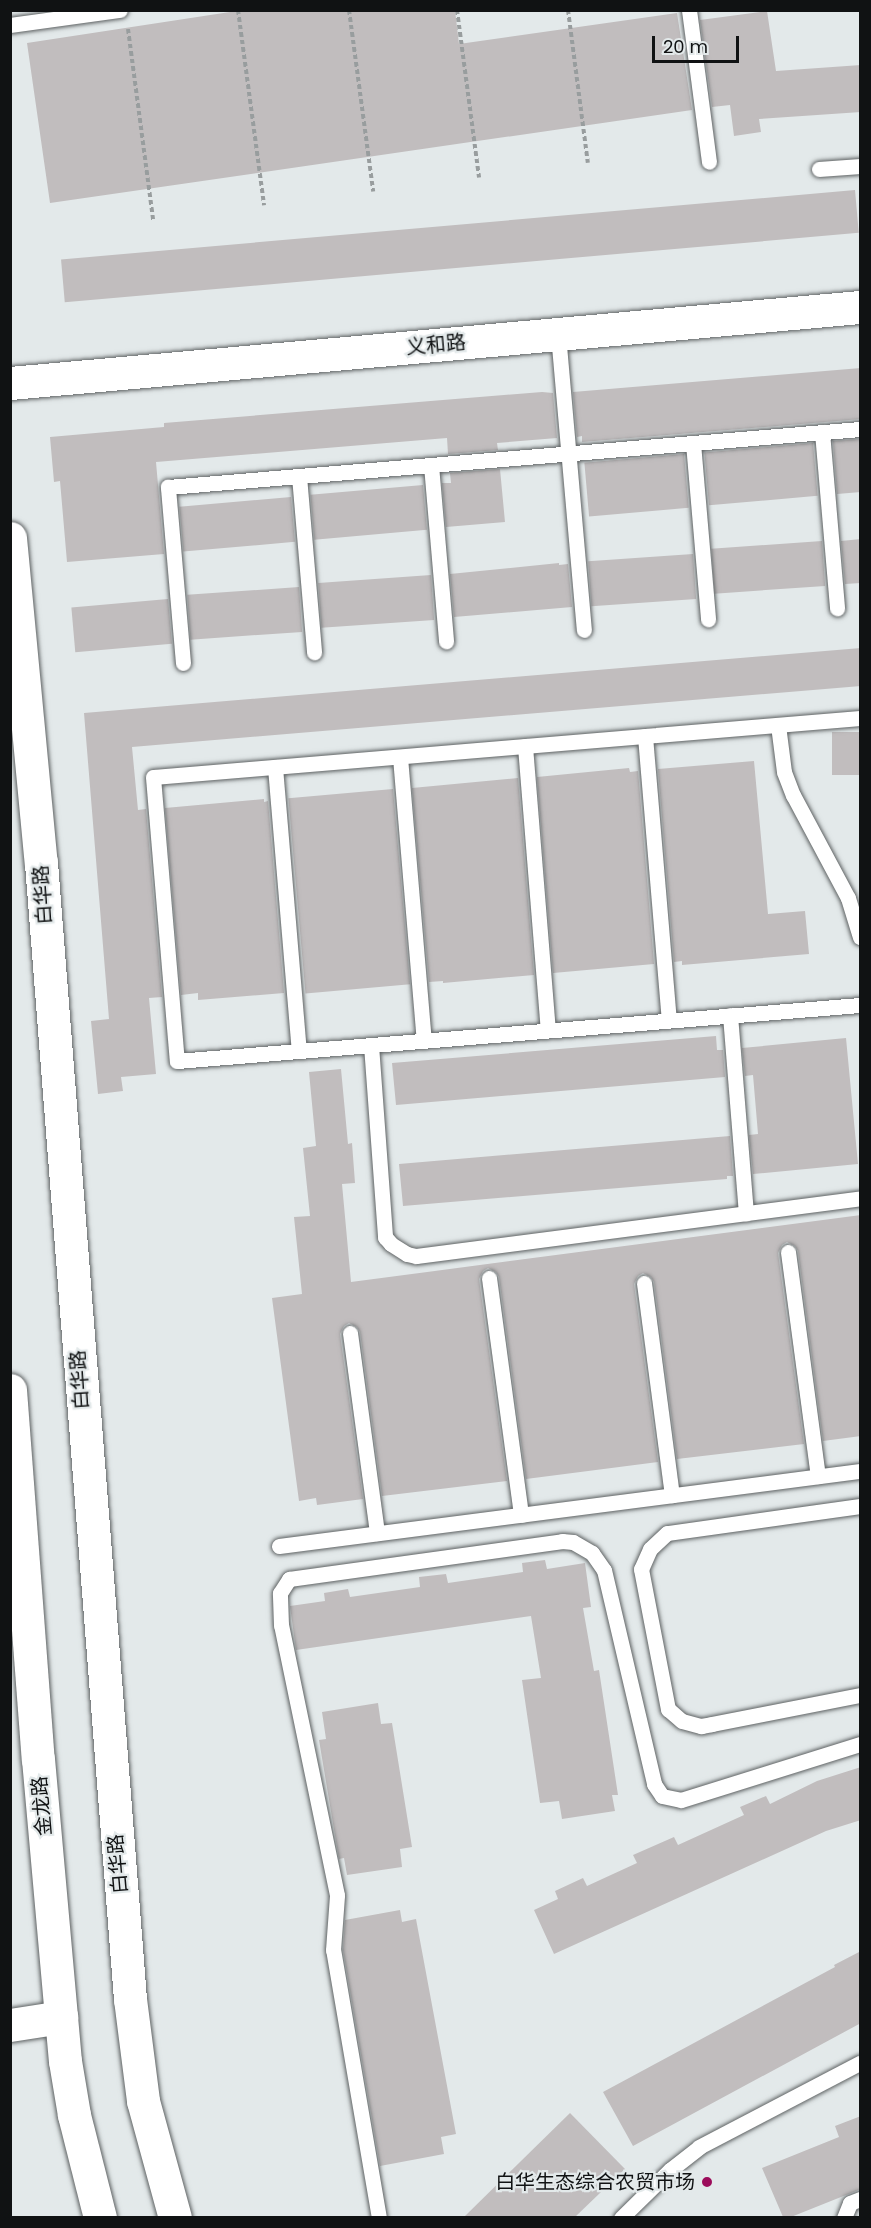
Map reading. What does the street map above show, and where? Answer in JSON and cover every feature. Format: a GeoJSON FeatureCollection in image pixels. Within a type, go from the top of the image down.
{"type":"FeatureCollection","features":[{"type":"Feature","properties":{"kind":"main road","name":"义和路"},"geometry":{"type":"LineString","coordinates":[[10,383],[861,307]]}},
{"type":"Feature","properties":{"kind":"main road","name":"白华路"},"geometry":{"type":"LineString","coordinates":[[10,538],[41,863],[109,1765],[132,2020],[143,2101],[174,2217]]}},
{"type":"Feature","properties":{"kind":"main road","name":"金龙路"},"geometry":{"type":"LineString","coordinates":[[10,1390],[61,2017],[74,2115],[100,2217]]}},
{"type":"Feature","properties":{"kind":"main road"},"geometry":{"type":"LineString","coordinates":[[10,2025],[61,2017]]}},
{"type":"Feature","properties":{"kind":"lane"},"geometry":{"type":"LineString","coordinates":[[689,10],[709,162]]}},
{"type":"Feature","properties":{"kind":"lane"},"geometry":{"type":"LineString","coordinates":[[10,26],[86,13],[124,16]]}},
{"type":"Feature","properties":{"kind":"lane"},"geometry":{"type":"LineString","coordinates":[[819,169],[861,166]]}},
{"type":"Feature","properties":{"kind":"lane"},"geometry":{"type":"LineString","coordinates":[[558,334],[584,630]]}},
{"type":"Feature","properties":{"kind":"lane"},"geometry":{"type":"LineString","coordinates":[[183,663],[168,488],[861,429]]}},
{"type":"Feature","properties":{"kind":"lane"},"geometry":{"type":"LineString","coordinates":[[822,432],[837,608]]}},
{"type":"Feature","properties":{"kind":"lane"},"geometry":{"type":"LineString","coordinates":[[693,443],[708,619]]}},
{"type":"Feature","properties":{"kind":"lane"},"geometry":{"type":"LineString","coordinates":[[431,465],[446,641]]}},
{"type":"Feature","properties":{"kind":"lane"},"geometry":{"type":"LineString","coordinates":[[299,476],[315,652]]}},
{"type":"Feature","properties":{"kind":"lane"},"geometry":{"type":"LineString","coordinates":[[861,718],[153,777],[177,1061],[861,1005]]}},
{"type":"Feature","properties":{"kind":"lane"},"geometry":{"type":"LineString","coordinates":[[778,725],[784,772],[793,795],[848,898],[860,934]]}},
{"type":"Feature","properties":{"kind":"lane"},"geometry":{"type":"LineString","coordinates":[[645,736],[669,1020]]}},
{"type":"Feature","properties":{"kind":"lane"},"geometry":{"type":"LineString","coordinates":[[525,746],[548,1030]]}},
{"type":"Feature","properties":{"kind":"lane"},"geometry":{"type":"LineString","coordinates":[[400,757],[424,1040]]}},
{"type":"Feature","properties":{"kind":"lane"},"geometry":{"type":"LineString","coordinates":[[275,766],[299,1051]]}},
{"type":"Feature","properties":{"kind":"lane"},"geometry":{"type":"LineString","coordinates":[[730,1015],[746,1213]]}},
{"type":"Feature","properties":{"kind":"lane"},"geometry":{"type":"LineString","coordinates":[[371,1045],[385,1236],[391,1244],[407,1254],[416,1256],[861,1198]]}},
{"type":"Feature","properties":{"kind":"lane"},"geometry":{"type":"LineString","coordinates":[[788,1252],[818,1476]]}},
{"type":"Feature","properties":{"kind":"lane"},"geometry":{"type":"LineString","coordinates":[[489,1278],[521,1515]]}},
{"type":"Feature","properties":{"kind":"lane"},"geometry":{"type":"LineString","coordinates":[[644,1283],[672,1495]]}},
{"type":"Feature","properties":{"kind":"lane"},"geometry":{"type":"LineString","coordinates":[[350,1333],[377,1533]]}},
{"type":"Feature","properties":{"kind":"lane"},"geometry":{"type":"LineString","coordinates":[[279,1546],[861,1471]]}},
{"type":"Feature","properties":{"kind":"lane"},"geometry":{"type":"LineString","coordinates":[[861,1506],[667,1533],[650,1549],[641,1569],[669,1709],[682,1721],[701,1726],[861,1695]]}},
{"type":"Feature","properties":{"kind":"lane"},"geometry":{"type":"LineString","coordinates":[[379,2217],[333,1950],[337,1895],[281,1625],[280,1593],[289,1579],[562,1541],[573,1542],[592,1553],[604,1570],[654,1784],[662,1796],[681,1800],[861,1744]]}},
{"type":"Feature","properties":{"kind":"lane"},"geometry":{"type":"LineString","coordinates":[[621,2217],[670,2170],[699,2147],[861,2063]]}},
{"type":"Feature","properties":{"kind":"lane"},"geometry":{"type":"LineString","coordinates":[[843,2217],[850,2204],[861,2199]]}},
{"type":"Feature","properties":{"kind":"path"},"geometry":{"type":"LineString","coordinates":[[238,10],[264,205]]}},
{"type":"Feature","properties":{"kind":"path"},"geometry":{"type":"LineString","coordinates":[[349,10],[373,191]]}},
{"type":"Feature","properties":{"kind":"path"},"geometry":{"type":"LineString","coordinates":[[457,10],[479,178]]}},
{"type":"Feature","properties":{"kind":"path"},"geometry":{"type":"LineString","coordinates":[[568,10],[588,164]]}},
{"type":"Feature","properties":{"kind":"path"},"geometry":{"type":"LineString","coordinates":[[124,16],[153,219]]}},
{"type":"Feature","properties":{"kind":"building"},"geometry":{"type":"Polygon","coordinates":[[[243,10],[455,10],[459,44],[677,13],[692,110],[50,203],[27,43],[243,10]]]}},
{"type":"Feature","properties":{"kind":"building"},"geometry":{"type":"Polygon","coordinates":[[[767,11],[776,71],[861,65],[861,112],[759,119],[761,132],[734,136],[730,105],[712,107],[700,20],[767,11]]]}},
{"type":"Feature","properties":{"kind":"building"},"geometry":{"type":"Polygon","coordinates":[[[855,190],[859,233],[65,302],[61,259],[855,190]]]}},
{"type":"Feature","properties":{"kind":"building"},"geometry":{"type":"Polygon","coordinates":[[[861,368],[861,419],[582,442],[582,436],[577,437],[573,392],[861,368]]]}},
{"type":"Feature","properties":{"kind":"building"},"geometry":{"type":"Polygon","coordinates":[[[542,392],[553,393],[557,438],[497,443],[498,450],[448,454],[447,438],[156,462],[164,554],[67,562],[60,481],[54,482],[50,437],[164,427],[164,423],[542,392]]]}},
{"type":"Feature","properties":{"kind":"building"},"geometry":{"type":"Polygon","coordinates":[[[861,439],[861,492],[837,494],[833,441],[861,439]]]}},
{"type":"Feature","properties":{"kind":"building"},"geometry":{"type":"Polygon","coordinates":[[[813,443],[818,496],[709,505],[704,452],[813,443]]]}},
{"type":"Feature","properties":{"kind":"building"},"geometry":{"type":"Polygon","coordinates":[[[684,454],[689,508],[589,517],[584,463],[684,454]]]}},
{"type":"Feature","properties":{"kind":"building"},"geometry":{"type":"Polygon","coordinates":[[[500,469],[505,522],[446,527],[442,483],[451,483],[450,473],[500,469]]]}},
{"type":"Feature","properties":{"kind":"building"},"geometry":{"type":"Polygon","coordinates":[[[423,485],[427,530],[314,540],[310,495],[423,485]]]}},
{"type":"Feature","properties":{"kind":"building"},"geometry":{"type":"Polygon","coordinates":[[[291,497],[295,542],[183,552],[179,507],[291,497]]]}},
{"type":"Feature","properties":{"kind":"building"},"geometry":{"type":"Polygon","coordinates":[[[861,539],[861,583],[845,584],[841,541],[861,539]]]}},
{"type":"Feature","properties":{"kind":"building"},"geometry":{"type":"Polygon","coordinates":[[[822,541],[825,586],[714,594],[711,549],[822,541]]]}},
{"type":"Feature","properties":{"kind":"building"},"geometry":{"type":"Polygon","coordinates":[[[693,554],[696,599],[591,606],[588,561],[693,554]]]}},
{"type":"Feature","properties":{"kind":"building"},"geometry":{"type":"Polygon","coordinates":[[[559,563],[559,565],[568,564],[572,607],[454,617],[450,574],[559,563]]]}},
{"type":"Feature","properties":{"kind":"building"},"geometry":{"type":"Polygon","coordinates":[[[431,575],[434,620],[321,628],[318,583],[431,575]]]}},
{"type":"Feature","properties":{"kind":"building"},"geometry":{"type":"Polygon","coordinates":[[[299,587],[302,632],[190,640],[187,595],[299,587]]]}},
{"type":"Feature","properties":{"kind":"building"},"geometry":{"type":"Polygon","coordinates":[[[168,599],[172,644],[75,652],[71,607],[168,599]]]}},
{"type":"Feature","properties":{"kind":"building"},"geometry":{"type":"Polygon","coordinates":[[[861,648],[861,686],[132,747],[138,810],[146,809],[162,997],[149,998],[156,1074],[121,1077],[123,1091],[98,1094],[91,1021],[109,1019],[84,713],[861,648]]]}},
{"type":"Feature","properties":{"kind":"building"},"geometry":{"type":"Polygon","coordinates":[[[832,732],[860,732],[860,775],[832,775],[832,732]]]}},
{"type":"Feature","properties":{"kind":"building"},"geometry":{"type":"Polygon","coordinates":[[[754,761],[768,914],[805,911],[809,954],[682,965],[682,961],[674,962],[658,769],[754,761]]]}},
{"type":"Feature","properties":{"kind":"building"},"geometry":{"type":"Polygon","coordinates":[[[629,768],[630,772],[638,771],[654,964],[553,973],[537,777],[629,768]]]}},
{"type":"Feature","properties":{"kind":"building"},"geometry":{"type":"Polygon","coordinates":[[[518,778],[534,975],[443,983],[443,981],[429,982],[412,788],[518,778]]]}},
{"type":"Feature","properties":{"kind":"building"},"geometry":{"type":"Polygon","coordinates":[[[393,789],[410,984],[305,993],[288,798],[393,789]]]}},
{"type":"Feature","properties":{"kind":"building"},"geometry":{"type":"Polygon","coordinates":[[[264,799],[264,802],[268,801],[284,993],[198,1000],[198,993],[181,995],[165,808],[264,799]]]}},
{"type":"Feature","properties":{"kind":"building"},"geometry":{"type":"Polygon","coordinates":[[[716,1036],[717,1050],[723,1050],[725,1077],[396,1105],[392,1063],[716,1036]]]}},
{"type":"Feature","properties":{"kind":"building"},"geometry":{"type":"Polygon","coordinates":[[[846,1038],[858,1164],[753,1174],[749,1135],[758,1134],[753,1075],[745,1076],[742,1048],[846,1038]]]}},
{"type":"Feature","properties":{"kind":"building"},"geometry":{"type":"Polygon","coordinates":[[[341,1069],[348,1144],[352,1143],[355,1183],[342,1184],[351,1282],[861,1215],[861,1436],[823,1441],[798,1251],[795,1246],[787,1242],[782,1245],[778,1253],[804,1444],[677,1459],[654,1282],[651,1277],[643,1273],[638,1276],[634,1284],[658,1462],[526,1479],[499,1277],[496,1272],[488,1268],[483,1271],[479,1279],[507,1481],[382,1496],[360,1332],[357,1327],[349,1323],[344,1326],[340,1334],[363,1499],[317,1505],[316,1498],[299,1501],[272,1298],[302,1294],[294,1217],[310,1216],[303,1148],[316,1146],[309,1072],[341,1069]]]}},
{"type":"Feature","properties":{"kind":"building"},"geometry":{"type":"Polygon","coordinates":[[[730,1136],[733,1176],[727,1176],[727,1179],[403,1206],[399,1164],[730,1136]]]}},
{"type":"Feature","properties":{"kind":"building"},"geometry":{"type":"Polygon","coordinates":[[[545,1560],[547,1569],[585,1563],[591,1607],[583,1608],[594,1671],[599,1670],[618,1795],[612,1795],[615,1811],[562,1819],[559,1801],[540,1803],[522,1680],[541,1678],[531,1616],[296,1650],[290,1606],[325,1601],[324,1593],[348,1589],[350,1597],[420,1587],[419,1577],[446,1574],[448,1583],[523,1572],[522,1563],[545,1560]]]}},
{"type":"Feature","properties":{"kind":"building"},"geometry":{"type":"Polygon","coordinates":[[[378,1703],[381,1724],[392,1723],[412,1847],[400,1849],[402,1867],[347,1875],[344,1858],[339,1859],[319,1740],[326,1739],[322,1712],[378,1703]]]}},
{"type":"Feature","properties":{"kind":"building"},"geometry":{"type":"Polygon","coordinates":[[[861,1767],[861,1820],[826,1831],[554,1954],[534,1910],[558,1899],[555,1891],[583,1878],[587,1886],[637,1863],[633,1855],[674,1837],[678,1845],[744,1815],[740,1807],[766,1796],[770,1804],[817,1781],[861,1767]]]}},
{"type":"Feature","properties":{"kind":"building"},"geometry":{"type":"Polygon","coordinates":[[[400,1910],[402,1922],[416,1919],[456,2134],[441,2137],[444,2154],[380,2166],[343,1950],[345,1920],[400,1910]]]}},
{"type":"Feature","properties":{"kind":"building"},"geometry":{"type":"Polygon","coordinates":[[[861,1951],[861,2023],[633,2146],[603,2092],[861,1951]]]}},
{"type":"Feature","properties":{"kind":"building"},"geometry":{"type":"Polygon","coordinates":[[[570,2113],[625,2169],[575,2217],[464,2217],[570,2113]]]}},
{"type":"Feature","properties":{"kind":"building"},"geometry":{"type":"Polygon","coordinates":[[[861,2116],[861,2189],[791,2217],[783,2217],[762,2168],[839,2137],[835,2126],[861,2116]]]}},
{"type":"Feature","properties":{"kind":"place","name":"白华生态综合农贸市场"},"geometry":{"type":"Point","coordinates":[707,2182]}}]}
